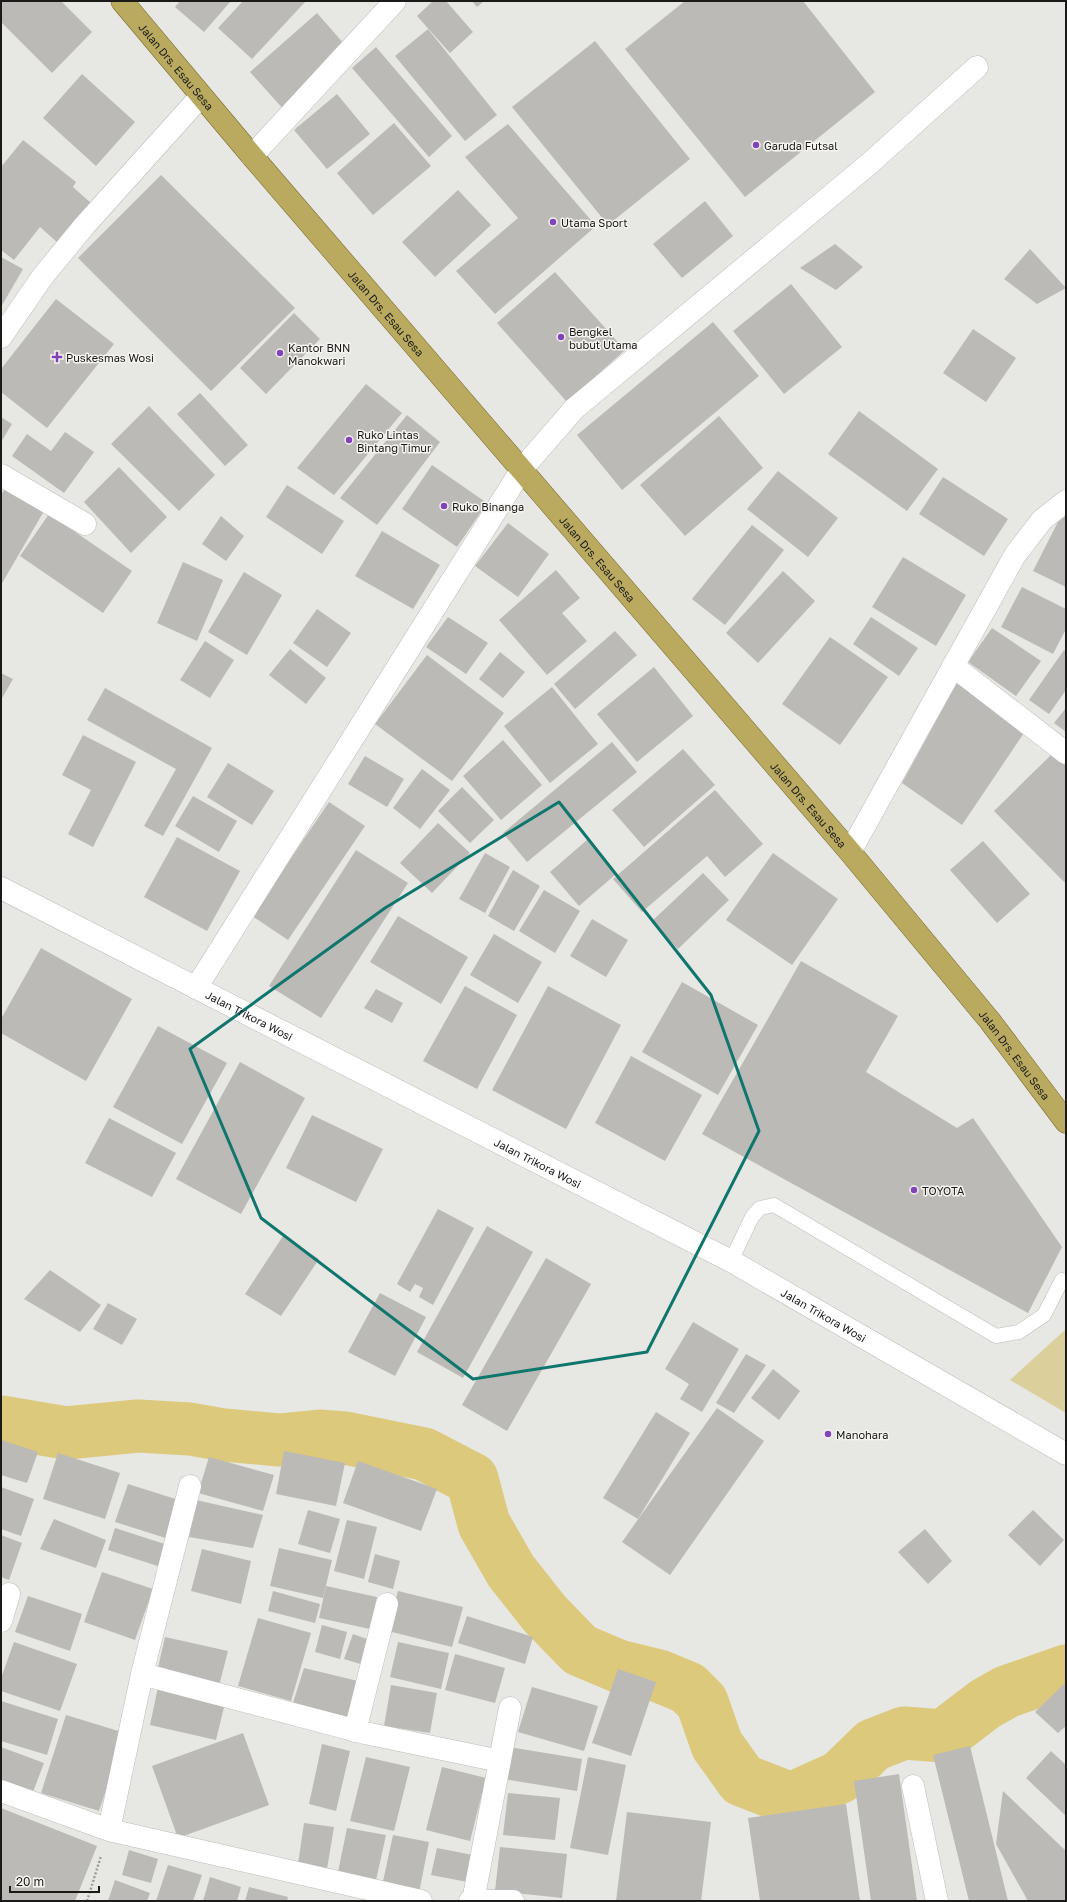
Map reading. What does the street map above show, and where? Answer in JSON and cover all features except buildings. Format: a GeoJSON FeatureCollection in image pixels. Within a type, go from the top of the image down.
{"type":"FeatureCollection","features":[{"type":"Feature","properties":{"kind":"highway","name":"Jalan Drs. Esau Sesa"},"geometry":{"type":"LineString","coordinates":[[122,1],[252,156],[850,852],[990,1021],[1066,1122]]}},
{"type":"Feature","properties":{"kind":"street"},"geometry":{"type":"LineString","coordinates":[[252,156],[395,1]]}},
{"type":"Feature","properties":{"kind":"street"},"geometry":{"type":"LineString","coordinates":[[196,988],[522,469],[574,409],[870,164],[977,66]]}},
{"type":"Feature","properties":{"kind":"street"},"geometry":{"type":"LineString","coordinates":[[1,337],[43,276],[85,225],[202,96]]}},
{"type":"Feature","properties":{"kind":"street"},"geometry":{"type":"LineString","coordinates":[[1,475],[85,524]]}},
{"type":"Feature","properties":{"kind":"street"},"geometry":{"type":"LineString","coordinates":[[850,852],[1015,555],[1042,520],[1066,501]]}},
{"type":"Feature","properties":{"kind":"street"},"geometry":{"type":"LineString","coordinates":[[953,666],[1066,753]]}},
{"type":"Feature","properties":{"kind":"street","name":"Jalan Trikora Wosi"},"geometry":{"type":"LineString","coordinates":[[1,888],[731,1261],[1066,1454]]}},
{"type":"Feature","properties":{"kind":"street"},"geometry":{"type":"LineString","coordinates":[[109,1830],[142,1674],[190,1486]]}},
{"type":"Feature","properties":{"kind":"street"},"geometry":{"type":"LineString","coordinates":[[1,1621],[9,1594]]}},
{"type":"Feature","properties":{"kind":"street"},"geometry":{"type":"LineString","coordinates":[[355,1731],[387,1604]]}},
{"type":"Feature","properties":{"kind":"street"},"geometry":{"type":"LineString","coordinates":[[142,1674],[355,1731],[500,1761]]}},
{"type":"Feature","properties":{"kind":"street"},"geometry":{"type":"LineString","coordinates":[[473,1901],[510,1708]]}},
{"type":"Feature","properties":{"kind":"street"},"geometry":{"type":"LineString","coordinates":[[913,1786],[937,1901]]}},
{"type":"Feature","properties":{"kind":"street"},"geometry":{"type":"LineString","coordinates":[[1,1791],[109,1830],[421,1901]]}},
{"type":"Feature","properties":{"kind":"street"},"geometry":{"type":"LineString","coordinates":[[470,1901],[513,1901]]}},
{"type":"Feature","properties":{"kind":"lane"},"geometry":{"type":"LineString","coordinates":[[731,1261],[752,1217],[760,1208],[774,1205],[996,1336],[1019,1332],[1044,1315],[1062,1280]]}},
{"type":"Feature","properties":{"kind":"path"},"geometry":{"type":"LineString","coordinates":[[87,1901],[109,1830]]}},
{"type":"Feature","properties":{"kind":"highlighted area"},"geometry":{"type":"Polygon","coordinates":[[[559,802],[711,995],[759,1131],[647,1352],[473,1379],[261,1218],[190,1049],[385,908],[559,802]]]}},
{"type":"Feature","properties":{"kind":"shaded area"},"geometry":{"type":"Polygon","coordinates":[[[1066,1329],[1066,1413],[1010,1380],[1066,1329]]]}},
{"type":"Feature","properties":{"kind":"waterway"},"geometry":{"type":"LineString","coordinates":[[1,1422],[66,1433],[138,1426],[190,1429],[224,1435],[279,1440],[319,1436],[345,1438],[424,1454],[472,1479],[484,1524],[511,1571],[545,1614],[580,1650],[618,1666],[659,1676],[688,1688],[702,1702],[717,1745],[742,1780],[791,1799],[840,1777],[873,1745],[904,1733],[943,1736],[985,1704],[1006,1692],[1066,1671]]}},
{"type":"Feature","properties":{"kind":"place","name":"Garuda Futsal"},"geometry":{"type":"Point","coordinates":[756,145]}},
{"type":"Feature","properties":{"kind":"place","name":"Utama Sport"},"geometry":{"type":"Point","coordinates":[553,222]}},
{"type":"Feature","properties":{"kind":"place","name":"Bengkel bubut Utama"},"geometry":{"type":"Point","coordinates":[561,337]}},
{"type":"Feature","properties":{"kind":"place","name":"Kantor BNN Manokwari"},"geometry":{"type":"Point","coordinates":[280,353]}},
{"type":"Feature","properties":{"kind":"place","name":"Puskesmas Wosi"},"geometry":{"type":"Point","coordinates":[57,357]}},
{"type":"Feature","properties":{"kind":"place","name":"Ruko Lintas Bintang Timur"},"geometry":{"type":"Point","coordinates":[349,440]}},
{"type":"Feature","properties":{"kind":"place","name":"Ruko Binanga"},"geometry":{"type":"Point","coordinates":[444,506]}},
{"type":"Feature","properties":{"kind":"place","name":"TOYOTA"},"geometry":{"type":"Point","coordinates":[914,1190]}},
{"type":"Feature","properties":{"kind":"place","name":"Manohara"},"geometry":{"type":"Point","coordinates":[828,1434]}}]}
